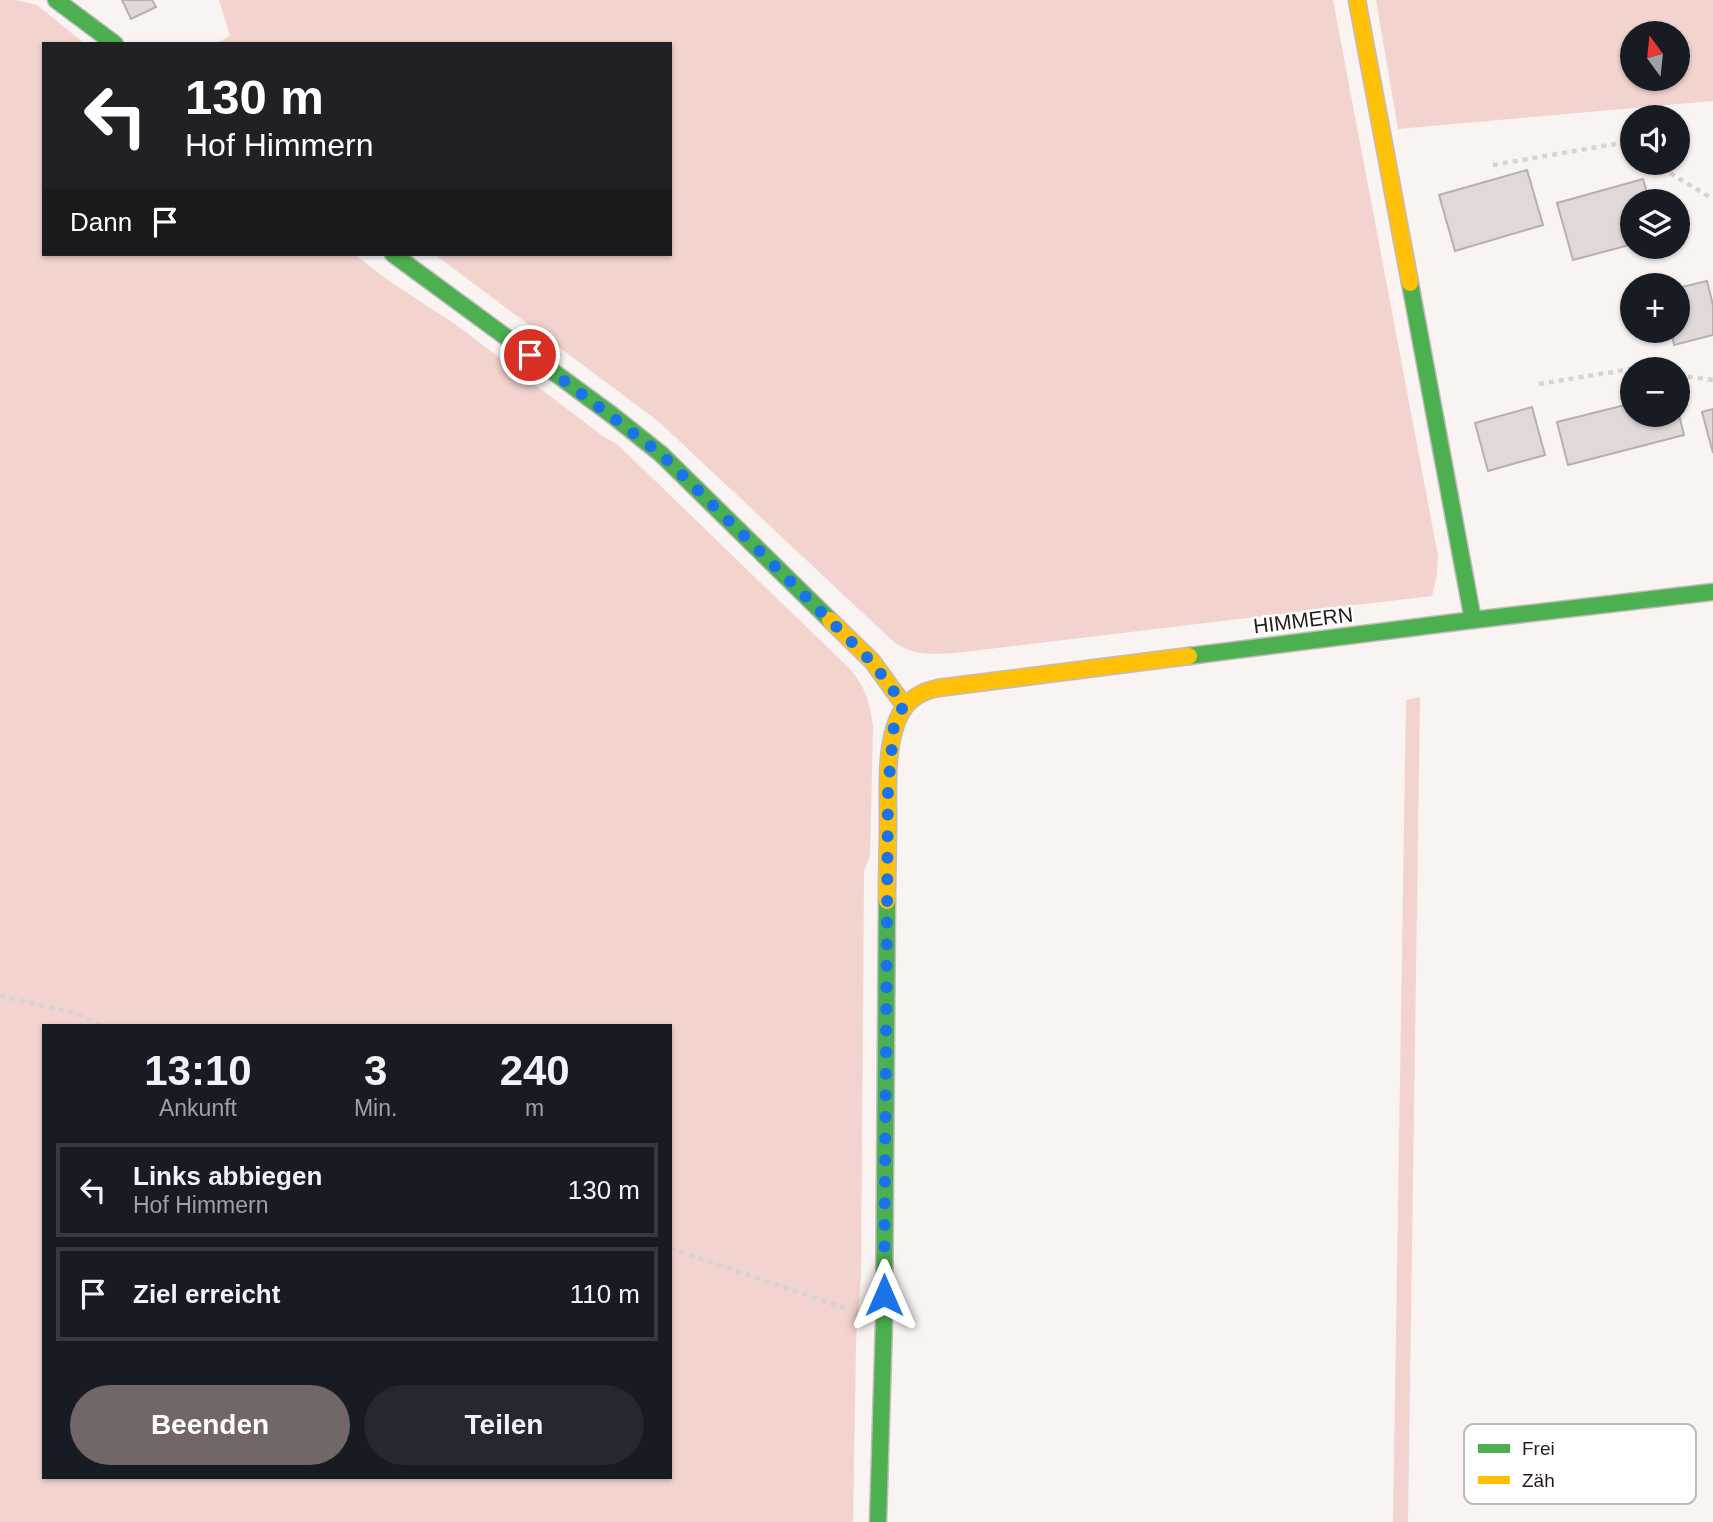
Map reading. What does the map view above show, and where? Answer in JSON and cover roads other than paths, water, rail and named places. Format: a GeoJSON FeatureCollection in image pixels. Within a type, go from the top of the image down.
{"type":"FeatureCollection","features":[{"type":"Feature","properties":{"kind":"street"},"geometry":{"type":"LineString","coordinates":[[56,0],[113,42]]}},
{"type":"Feature","properties":{"kind":"street"},"geometry":{"type":"LineString","coordinates":[[1357,0],[1473,620]]}},
{"type":"Feature","properties":{"kind":"street"},"geometry":{"type":"LineString","coordinates":[[396,256],[661,454],[872,662],[904,705],[894,724],[888,789],[884,1322],[878,1522]]}},
{"type":"Feature","properties":{"kind":"street","name":"HIMMERN"},"geometry":{"type":"LineString","coordinates":[[904,705],[925,691],[962,685],[1713,592]]}}]}
